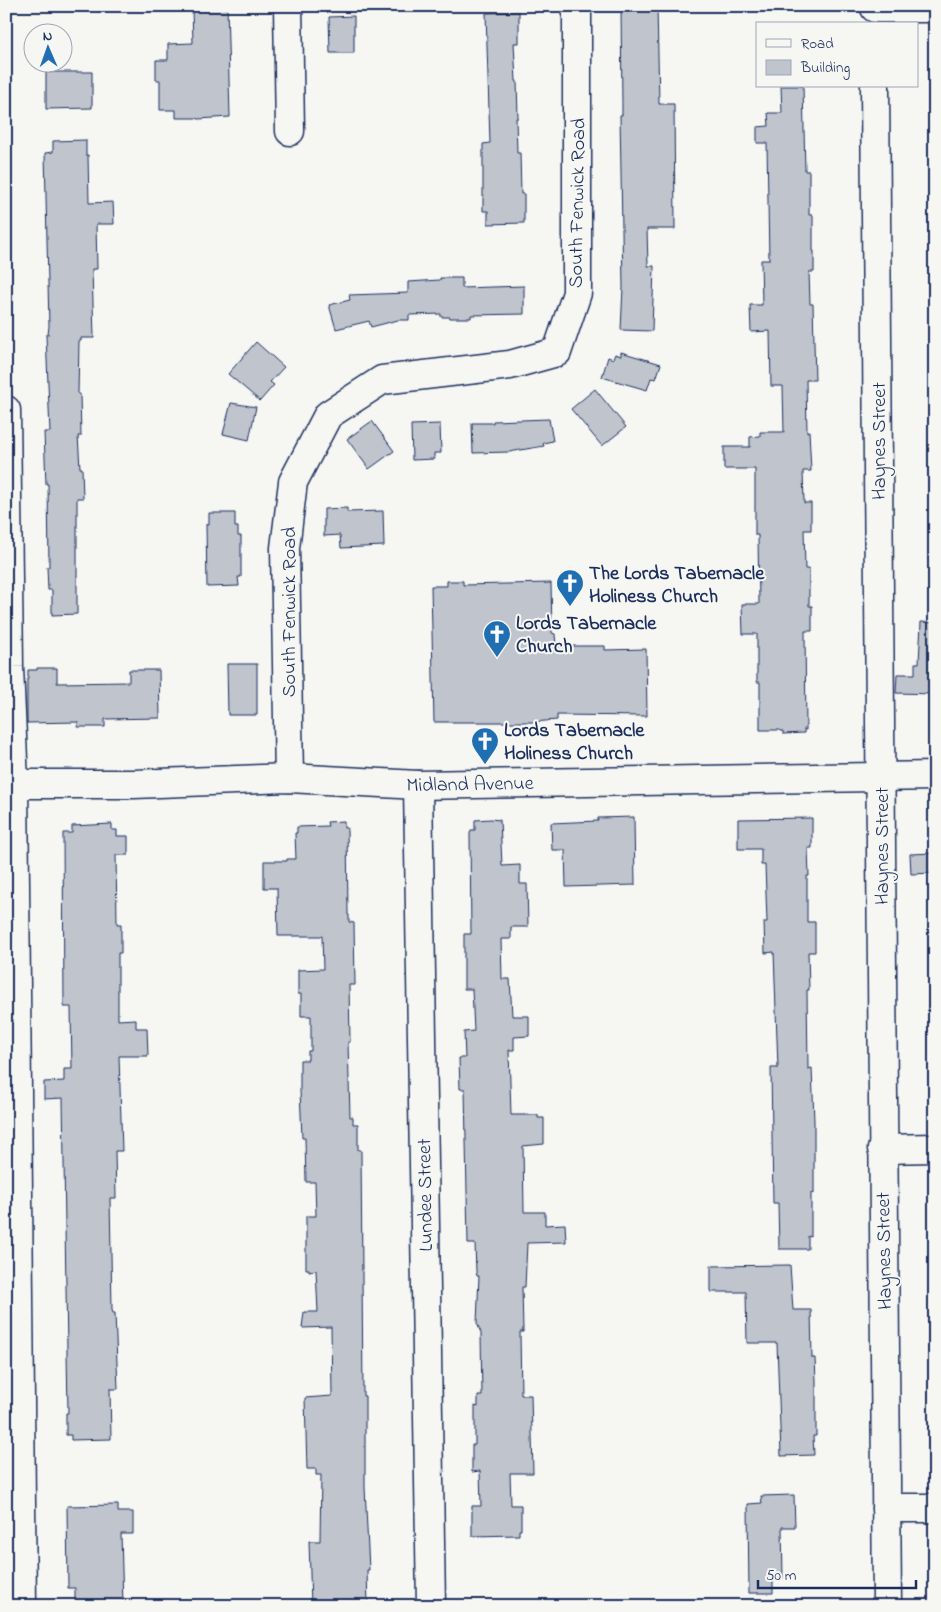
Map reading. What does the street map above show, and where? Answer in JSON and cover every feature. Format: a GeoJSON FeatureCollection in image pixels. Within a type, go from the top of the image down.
{"type":"FeatureCollection","features":[{"type":"Feature","properties":{"kind":"street"},"geometry":{"type":"LineString","coordinates":[[288,6],[290,131]]}},
{"type":"Feature","properties":{"kind":"street","name":"South Fenwick Road"},"geometry":{"type":"LineString","coordinates":[[289,778],[285,548],[293,482],[328,415],[382,380],[510,365],[557,352],[577,293],[577,6]]}},
{"type":"Feature","properties":{"kind":"street"},"geometry":{"type":"LineString","coordinates":[[875,13],[935,8]]}},
{"type":"Feature","properties":{"kind":"street","name":"Haynes Street"},"geometry":{"type":"LineString","coordinates":[[875,88],[887,1606]]}},
{"type":"Feature","properties":{"kind":"street"},"geometry":{"type":"LineString","coordinates":[[6,410],[22,1606]]}},
{"type":"Feature","properties":{"kind":"street","name":"Midland Avenue"},"geometry":{"type":"LineString","coordinates":[[10,784],[134,784],[289,778],[418,785],[935,776]]}},
{"type":"Feature","properties":{"kind":"street","name":"Lundee Street"},"geometry":{"type":"LineString","coordinates":[[418,785],[431,1606]]}},
{"type":"Feature","properties":{"kind":"street"},"geometry":{"type":"LineString","coordinates":[[882,1149],[935,1148]]}},
{"type":"Feature","properties":{"kind":"street"},"geometry":{"type":"LineString","coordinates":[[886,1508],[935,1508]]}},
{"type":"Feature","properties":{"kind":"building"},"geometry":{"type":"Polygon","coordinates":[[[197,6],[227,6],[230,117],[176,118],[176,110],[160,110],[160,80],[156,80],[156,60],[168,60],[168,44],[193,43],[192,9],[197,9],[197,6]]]}},
{"type":"Feature","properties":{"kind":"building"},"geometry":{"type":"Polygon","coordinates":[[[621,6],[657,6],[659,104],[674,104],[675,229],[647,229],[648,266],[654,266],[652,331],[621,330],[623,287],[620,115],[622,115],[621,6]]]}},
{"type":"Feature","properties":{"kind":"building"},"geometry":{"type":"Polygon","coordinates":[[[519,12],[519,43],[514,43],[517,81],[517,153],[520,153],[521,194],[524,194],[524,223],[488,224],[488,211],[483,211],[483,144],[490,143],[486,13],[519,12]]]}},
{"type":"Feature","properties":{"kind":"building"},"geometry":{"type":"Polygon","coordinates":[[[354,16],[354,53],[330,53],[329,17],[354,16]]]}},
{"type":"Feature","properties":{"kind":"building"},"geometry":{"type":"Polygon","coordinates":[[[46,72],[92,72],[92,108],[46,109],[46,72]]]}},
{"type":"Feature","properties":{"kind":"building"},"geometry":{"type":"Polygon","coordinates":[[[781,88],[803,88],[805,171],[809,171],[809,215],[813,215],[814,251],[814,272],[809,272],[810,304],[813,304],[815,380],[806,380],[807,432],[809,431],[811,471],[803,471],[804,503],[811,503],[811,530],[804,530],[805,569],[809,569],[809,606],[812,606],[812,631],[805,631],[806,730],[804,729],[804,733],[783,734],[783,731],[780,730],[760,730],[757,634],[743,634],[742,604],[759,604],[758,535],[755,535],[755,469],[724,469],[724,447],[750,447],[750,437],[760,436],[760,432],[784,432],[783,386],[771,386],[770,331],[751,332],[750,305],[762,305],[761,260],[769,260],[767,143],[757,143],[757,127],[769,126],[768,113],[782,113],[781,88]]]}},
{"type":"Feature","properties":{"kind":"building"},"geometry":{"type":"Polygon","coordinates":[[[86,140],[89,203],[113,202],[114,224],[96,224],[97,269],[92,269],[94,338],[81,338],[81,341],[79,341],[78,394],[80,394],[81,436],[78,436],[83,498],[77,498],[77,614],[52,615],[52,590],[48,590],[48,484],[46,484],[44,432],[50,432],[46,335],[48,335],[49,326],[45,153],[53,152],[53,141],[86,140]]]}},
{"type":"Feature","properties":{"kind":"building"},"geometry":{"type":"Polygon","coordinates":[[[440,278],[462,278],[462,288],[524,286],[524,314],[471,315],[471,318],[441,317],[441,314],[409,315],[409,320],[398,320],[371,327],[369,321],[336,329],[329,305],[350,300],[349,295],[408,293],[408,282],[440,280],[440,278]]]}},
{"type":"Feature","properties":{"kind":"building"},"geometry":{"type":"Polygon","coordinates":[[[256,342],[284,367],[270,382],[274,385],[260,401],[228,374],[256,342]]]}},
{"type":"Feature","properties":{"kind":"building"},"geometry":{"type":"Polygon","coordinates":[[[621,352],[661,364],[656,379],[651,378],[647,390],[602,377],[608,357],[613,359],[615,354],[621,356],[621,352]]]}},
{"type":"Feature","properties":{"kind":"building"},"geometry":{"type":"Polygon","coordinates":[[[595,389],[626,427],[602,446],[571,409],[595,389]]]}},
{"type":"Feature","properties":{"kind":"building"},"geometry":{"type":"Polygon","coordinates":[[[231,403],[256,407],[249,440],[223,434],[231,403]]]}},
{"type":"Feature","properties":{"kind":"building"},"geometry":{"type":"Polygon","coordinates":[[[549,419],[553,441],[543,443],[544,446],[509,452],[473,453],[472,423],[549,419]]]}},
{"type":"Feature","properties":{"kind":"building"},"geometry":{"type":"Polygon","coordinates":[[[372,421],[394,451],[369,469],[347,439],[372,421]]]}},
{"type":"Feature","properties":{"kind":"building"},"geometry":{"type":"Polygon","coordinates":[[[440,424],[441,453],[434,453],[434,459],[412,460],[411,425],[440,424]]]}},
{"type":"Feature","properties":{"kind":"building"},"geometry":{"type":"Polygon","coordinates":[[[347,508],[347,512],[383,511],[384,546],[341,548],[340,535],[324,536],[324,509],[347,508]]]}},
{"type":"Feature","properties":{"kind":"building"},"geometry":{"type":"Polygon","coordinates":[[[209,513],[235,513],[235,527],[238,527],[238,536],[241,536],[241,577],[238,577],[239,586],[207,587],[206,524],[209,524],[209,513]]]}},
{"type":"Feature","properties":{"kind":"building"},"geometry":{"type":"Polygon","coordinates":[[[447,581],[463,581],[463,585],[551,583],[552,633],[555,634],[556,646],[605,646],[605,650],[646,649],[647,716],[557,715],[557,720],[533,722],[434,722],[431,586],[447,586],[447,581]]]}},
{"type":"Feature","properties":{"kind":"building"},"geometry":{"type":"Polygon","coordinates":[[[921,622],[935,623],[935,694],[896,693],[897,674],[915,674],[915,663],[919,663],[921,622]]]}},
{"type":"Feature","properties":{"kind":"building"},"geometry":{"type":"Polygon","coordinates":[[[227,664],[257,664],[257,715],[228,715],[227,664]]]}},
{"type":"Feature","properties":{"kind":"building"},"geometry":{"type":"Polygon","coordinates":[[[37,668],[57,668],[57,683],[129,682],[129,670],[159,670],[160,718],[105,719],[105,727],[78,727],[78,722],[27,723],[28,670],[37,670],[37,668]]]}},
{"type":"Feature","properties":{"kind":"building"},"geometry":{"type":"Polygon","coordinates":[[[634,817],[635,885],[566,887],[565,850],[552,850],[551,823],[598,821],[598,818],[634,817]]]}},
{"type":"Feature","properties":{"kind":"building"},"geometry":{"type":"Polygon","coordinates":[[[812,818],[812,848],[808,848],[809,876],[807,876],[807,922],[815,922],[815,952],[808,952],[809,990],[807,990],[808,1069],[812,1068],[814,1121],[814,1194],[811,1193],[811,1237],[808,1236],[808,1249],[779,1249],[778,1203],[773,1203],[771,1068],[778,1068],[774,952],[765,953],[764,922],[767,922],[765,865],[761,865],[761,849],[738,849],[738,819],[812,818]]]}},
{"type":"Feature","properties":{"kind":"building"},"geometry":{"type":"Polygon","coordinates":[[[475,820],[500,820],[502,866],[520,865],[520,884],[527,884],[528,927],[511,927],[511,939],[501,939],[502,979],[510,979],[512,1016],[529,1016],[529,1036],[514,1037],[514,1050],[509,1050],[511,1115],[538,1115],[538,1118],[544,1118],[544,1144],[523,1146],[524,1212],[545,1212],[545,1225],[565,1224],[566,1242],[527,1243],[525,1287],[522,1287],[523,1332],[520,1332],[521,1395],[531,1395],[533,1473],[510,1473],[511,1505],[521,1505],[521,1530],[519,1530],[519,1535],[472,1536],[472,1506],[481,1506],[480,1471],[472,1472],[472,1445],[475,1445],[475,1406],[478,1407],[478,1396],[482,1396],[481,1333],[477,1323],[479,1276],[477,1276],[476,1271],[475,1244],[468,1244],[465,1089],[460,1089],[459,1058],[465,1058],[464,1032],[474,1031],[472,989],[464,989],[464,934],[471,934],[470,834],[471,830],[475,830],[475,820]]]}},
{"type":"Feature","properties":{"kind":"building"},"geometry":{"type":"Polygon","coordinates":[[[344,821],[344,828],[347,828],[348,915],[349,922],[354,923],[355,985],[349,985],[350,1117],[353,1117],[353,1124],[358,1124],[358,1150],[361,1150],[363,1396],[365,1396],[365,1487],[369,1570],[367,1570],[368,1606],[311,1606],[309,1541],[320,1541],[321,1475],[316,1475],[316,1469],[307,1469],[305,1398],[332,1396],[331,1327],[302,1328],[304,1312],[318,1312],[316,1270],[309,1271],[309,1269],[306,1269],[306,1216],[316,1216],[315,1182],[306,1182],[305,1138],[302,1138],[300,1090],[300,1060],[308,1060],[308,1051],[311,1051],[311,1016],[301,1016],[301,994],[298,994],[298,970],[323,969],[322,936],[278,936],[277,888],[264,888],[264,861],[296,859],[295,833],[297,833],[297,827],[328,826],[327,822],[344,821]]]}},
{"type":"Feature","properties":{"kind":"building"},"geometry":{"type":"Polygon","coordinates":[[[112,824],[112,830],[117,830],[117,836],[128,836],[128,855],[116,855],[117,924],[121,924],[121,953],[118,953],[118,1020],[136,1019],[136,1028],[147,1028],[148,1056],[119,1056],[122,1151],[115,1151],[116,1198],[110,1198],[112,1310],[115,1313],[118,1389],[110,1389],[111,1439],[71,1440],[71,1435],[66,1435],[66,1413],[68,1413],[63,1098],[44,1099],[44,1082],[64,1081],[64,1069],[72,1069],[71,1007],[64,1007],[63,833],[72,833],[72,826],[112,824]]]}},
{"type":"Feature","properties":{"kind":"building"},"geometry":{"type":"Polygon","coordinates":[[[935,853],[935,873],[911,874],[910,854],[935,853]]]}},
{"type":"Feature","properties":{"kind":"building"},"geometry":{"type":"Polygon","coordinates":[[[790,1265],[793,1310],[811,1310],[812,1358],[815,1358],[816,1381],[816,1436],[813,1436],[814,1455],[781,1456],[777,1343],[747,1343],[746,1292],[711,1292],[711,1266],[790,1265]]]}},
{"type":"Feature","properties":{"kind":"building"},"geometry":{"type":"Polygon","coordinates":[[[794,1495],[795,1527],[782,1527],[783,1578],[773,1578],[773,1593],[749,1593],[748,1504],[762,1503],[761,1496],[794,1495]]]}},
{"type":"Feature","properties":{"kind":"building"},"geometry":{"type":"Polygon","coordinates":[[[118,1505],[118,1512],[133,1512],[133,1534],[121,1534],[123,1606],[75,1606],[75,1588],[68,1588],[67,1506],[118,1505]]]}},
{"type":"Feature","properties":{"kind":"place","name":"The Lords Tabernacle Holiness Church"},"geometry":{"type":"Point","coordinates":[570,607]}},
{"type":"Feature","properties":{"kind":"place","name":"Lords Tabernacle Church"},"geometry":{"type":"Point","coordinates":[497,658]}},
{"type":"Feature","properties":{"kind":"place","name":"Lords Tabernacle Holiness Church"},"geometry":{"type":"Point","coordinates":[485,765]}}]}
